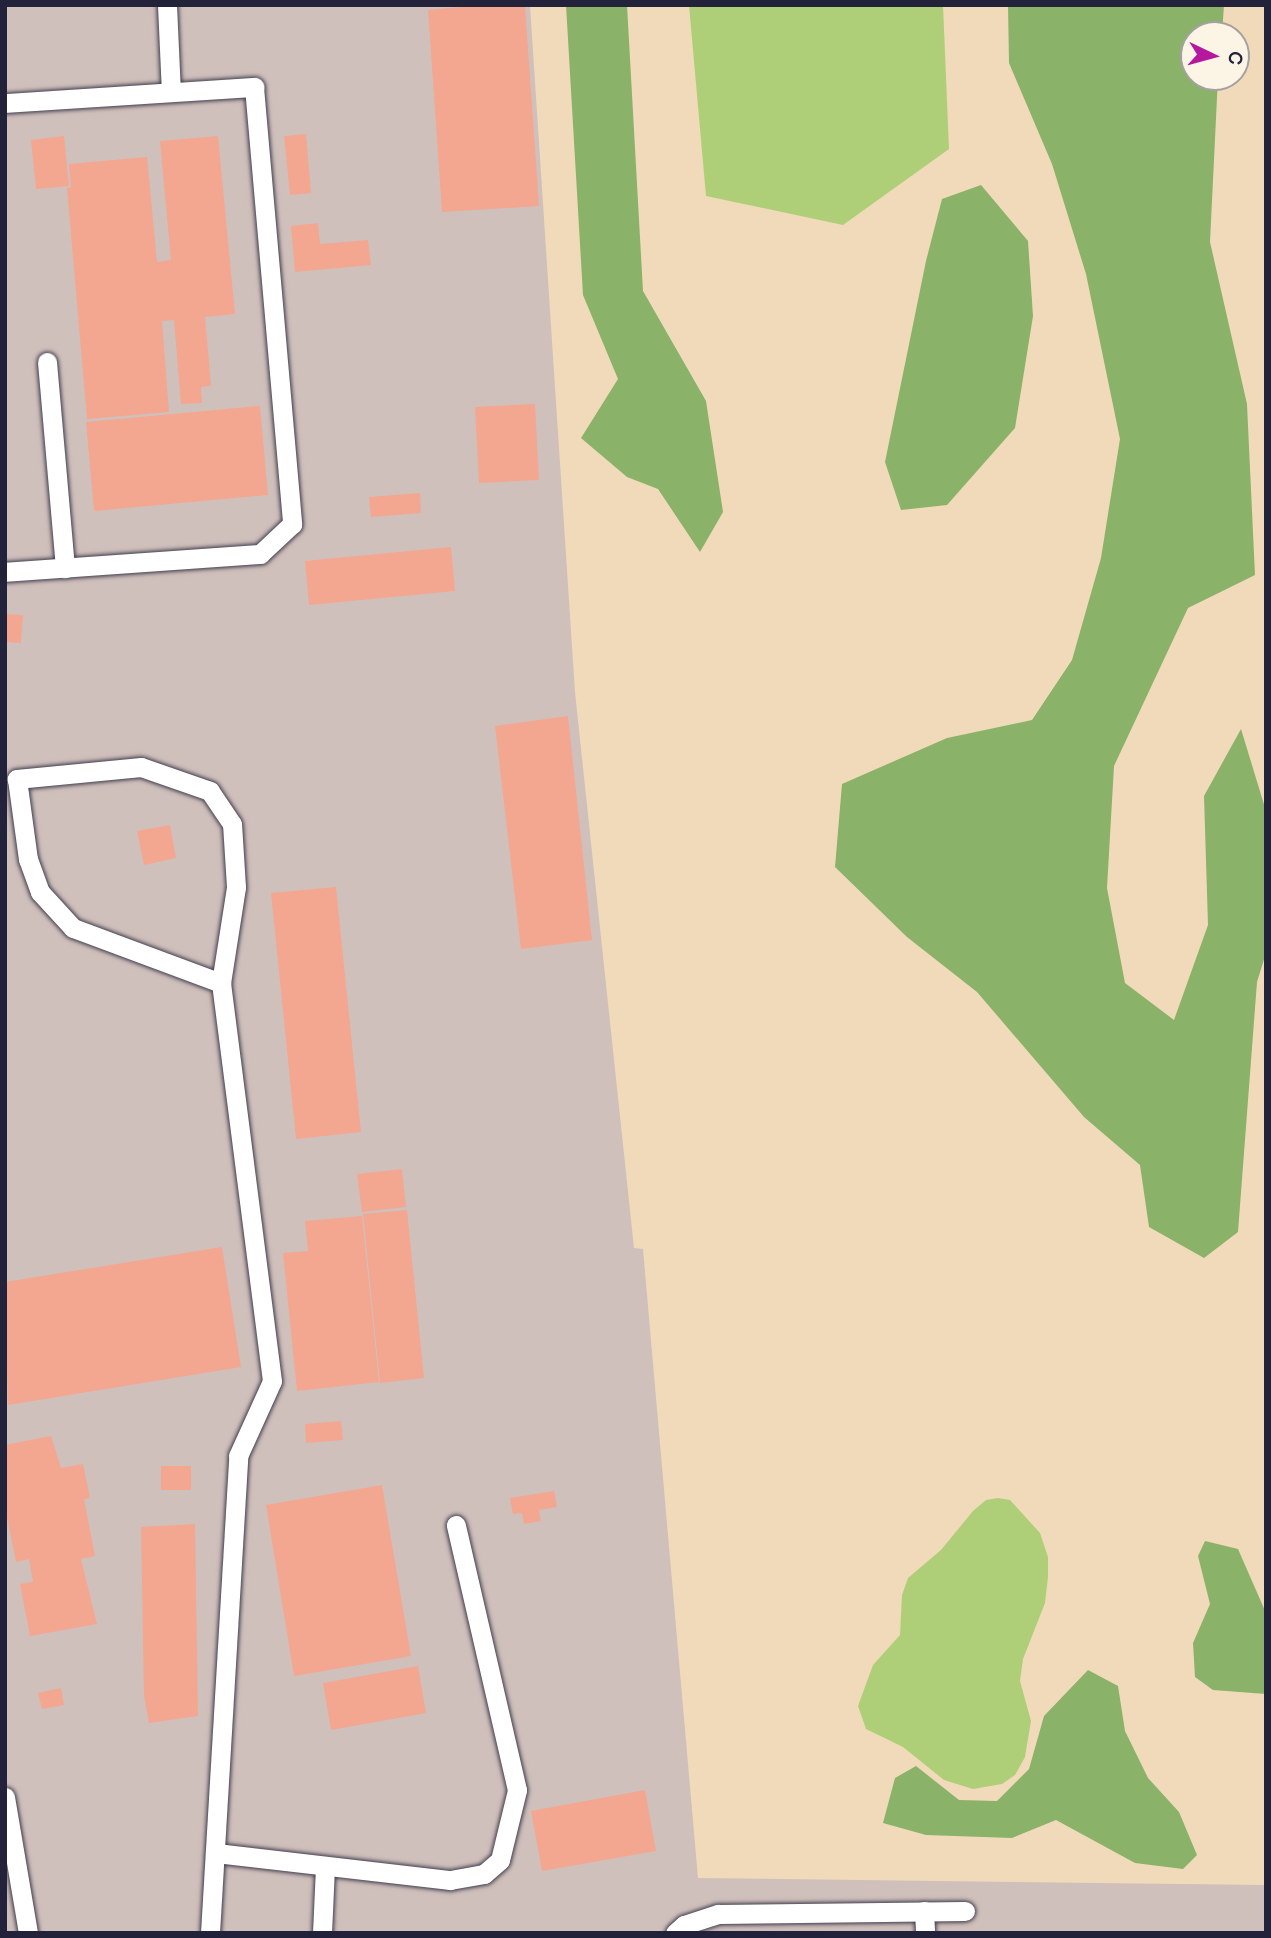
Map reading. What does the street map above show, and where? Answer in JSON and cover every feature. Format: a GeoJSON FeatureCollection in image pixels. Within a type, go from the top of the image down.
{"type":"FeatureCollection","features":[{"type":"Feature","properties":{"kind":"lane"},"geometry":{"type":"LineString","coordinates":[[167,5],[172,92]]}},
{"type":"Feature","properties":{"kind":"lane"},"geometry":{"type":"LineString","coordinates":[[5,103],[254,87],[292,524],[260,554],[5,572]]}},
{"type":"Feature","properties":{"kind":"lane"},"geometry":{"type":"LineString","coordinates":[[47,362],[65,568]]}},
{"type":"Feature","properties":{"kind":"lane"},"geometry":{"type":"LineString","coordinates":[[210,1933],[238,1456],[272,1381],[221,983],[236,887],[232,824],[210,791],[141,767],[11,776],[32,870],[40,892],[73,928],[221,983]]}},
{"type":"Feature","properties":{"kind":"lane"},"geometry":{"type":"LineString","coordinates":[[216,1853],[450,1880],[484,1874],[500,1860],[517,1790],[456,1525]]}},
{"type":"Feature","properties":{"kind":"lane"},"geometry":{"type":"LineString","coordinates":[[5,1797],[28,1933]]}},
{"type":"Feature","properties":{"kind":"lane"},"geometry":{"type":"LineString","coordinates":[[322,1933],[325,1866]]}},
{"type":"Feature","properties":{"kind":"lane"},"geometry":{"type":"LineString","coordinates":[[675,1933],[684,1924],[718,1914],[965,1911]]}},
{"type":"Feature","properties":{"kind":"lane"},"geometry":{"type":"LineString","coordinates":[[925,1912],[925,1933]]}},
{"type":"Feature","properties":{"kind":"shaded area"},"geometry":{"type":"Polygon","coordinates":[[[5,5],[530,5],[575,692],[634,1248],[643,1249],[698,1878],[1266,1885],[1266,1933],[5,1933],[5,5]]]}},
{"type":"Feature","properties":{"kind":"green space"},"geometry":{"type":"Polygon","coordinates":[[[566,5],[627,5],[643,291],[706,401],[723,512],[700,552],[658,489],[627,477],[581,438],[618,379],[583,295],[566,5]]]}},
{"type":"Feature","properties":{"kind":"green space"},"geometry":{"type":"Polygon","coordinates":[[[689,5],[943,5],[949,149],[843,225],[706,196],[689,5]]]}},
{"type":"Feature","properties":{"kind":"green space"},"geometry":{"type":"Polygon","coordinates":[[[1008,5],[1224,5],[1223,21],[1180,21],[1180,91],[1217,91],[1210,242],[1247,404],[1255,575],[1188,608],[1114,766],[1107,888],[1125,983],[1174,1020],[1208,925],[1204,796],[1241,729],[1266,811],[1266,953],[1257,982],[1238,1232],[1204,1258],[1149,1227],[1140,1165],[1084,1117],[977,992],[907,937],[835,867],[842,784],[947,738],[1032,720],[1072,660],[1101,558],[1120,439],[1086,274],[1052,164],[1009,63],[1008,5]]]}},
{"type":"Feature","properties":{"kind":"green space"},"geometry":{"type":"Polygon","coordinates":[[[981,185],[1028,241],[1033,316],[1015,428],[947,505],[901,510],[885,462],[926,261],[942,199],[981,185]]]}},
{"type":"Feature","properties":{"kind":"green space"},"geometry":{"type":"Polygon","coordinates":[[[986,1500],[1010,1500],[1040,1533],[1048,1557],[1048,1577],[1045,1603],[1023,1659],[1020,1681],[1031,1721],[1025,1757],[1015,1775],[1002,1784],[973,1789],[944,1780],[903,1747],[866,1729],[858,1706],[873,1665],[900,1635],[902,1595],[908,1578],[941,1550],[973,1511],[986,1500]]]}},
{"type":"Feature","properties":{"kind":"green space"},"geometry":{"type":"Polygon","coordinates":[[[1205,1541],[1238,1549],[1266,1613],[1266,1694],[1213,1690],[1195,1677],[1193,1643],[1210,1604],[1198,1556],[1205,1541]]]}},
{"type":"Feature","properties":{"kind":"green space"},"geometry":{"type":"Polygon","coordinates":[[[1088,1670],[1118,1686],[1125,1731],[1148,1778],[1179,1812],[1197,1855],[1183,1869],[1135,1863],[1056,1820],[1012,1838],[926,1835],[883,1823],[895,1778],[916,1766],[959,1800],[997,1801],[1029,1769],[1044,1716],[1088,1670]]]}},
{"type":"Feature","properties":{"kind":"building"},"geometry":{"type":"Polygon","coordinates":[[[484,5],[525,5],[539,206],[442,212],[428,10],[484,5]]]}},
{"type":"Feature","properties":{"kind":"building"},"geometry":{"type":"Polygon","coordinates":[[[306,134],[311,193],[290,195],[284,136],[306,134]]]}},
{"type":"Feature","properties":{"kind":"building"},"geometry":{"type":"Polygon","coordinates":[[[64,136],[69,186],[36,189],[31,140],[64,136]]]}},
{"type":"Feature","properties":{"kind":"building"},"geometry":{"type":"Polygon","coordinates":[[[218,136],[235,314],[205,317],[211,386],[201,387],[202,403],[181,404],[174,320],[162,321],[169,412],[87,419],[67,188],[71,187],[69,164],[147,157],[157,262],[171,260],[160,141],[218,136]]]}},
{"type":"Feature","properties":{"kind":"building"},"geometry":{"type":"Polygon","coordinates":[[[318,223],[320,244],[368,240],[371,265],[295,272],[291,226],[318,223]]]}},
{"type":"Feature","properties":{"kind":"building"},"geometry":{"type":"Polygon","coordinates":[[[535,404],[539,480],[479,483],[475,407],[535,404]]]}},
{"type":"Feature","properties":{"kind":"building"},"geometry":{"type":"Polygon","coordinates":[[[260,406],[268,495],[94,511],[86,422],[260,406]]]}},
{"type":"Feature","properties":{"kind":"building"},"geometry":{"type":"Polygon","coordinates":[[[420,493],[421,513],[371,517],[369,497],[420,493]]]}},
{"type":"Feature","properties":{"kind":"building"},"geometry":{"type":"Polygon","coordinates":[[[451,547],[455,591],[309,605],[305,561],[451,547]]]}},
{"type":"Feature","properties":{"kind":"building"},"geometry":{"type":"Polygon","coordinates":[[[5,614],[23,615],[21,643],[5,642],[5,614]]]}},
{"type":"Feature","properties":{"kind":"building"},"geometry":{"type":"Polygon","coordinates":[[[568,716],[592,940],[521,949],[495,726],[568,716]]]}},
{"type":"Feature","properties":{"kind":"building"},"geometry":{"type":"Polygon","coordinates":[[[170,825],[176,858],[144,865],[137,831],[170,825]]]}},
{"type":"Feature","properties":{"kind":"building"},"geometry":{"type":"Polygon","coordinates":[[[336,887],[361,1132],[296,1139],[271,893],[336,887]]]}},
{"type":"Feature","properties":{"kind":"building"},"geometry":{"type":"Polygon","coordinates":[[[402,1169],[406,1207],[362,1212],[357,1174],[402,1169]]]}},
{"type":"Feature","properties":{"kind":"building"},"geometry":{"type":"Polygon","coordinates":[[[407,1210],[424,1378],[380,1383],[363,1214],[407,1210]]]}},
{"type":"Feature","properties":{"kind":"building"},"geometry":{"type":"Polygon","coordinates":[[[362,1216],[379,1382],[297,1391],[283,1253],[308,1251],[305,1221],[362,1216]]]}},
{"type":"Feature","properties":{"kind":"building"},"geometry":{"type":"Polygon","coordinates":[[[222,1247],[241,1367],[8,1405],[5,1282],[222,1247]]]}},
{"type":"Feature","properties":{"kind":"building"},"geometry":{"type":"Polygon","coordinates":[[[341,1421],[343,1440],[306,1443],[305,1424],[341,1421]]]}},
{"type":"Feature","properties":{"kind":"building"},"geometry":{"type":"Polygon","coordinates":[[[51,1436],[61,1468],[83,1464],[90,1498],[84,1499],[95,1556],[81,1559],[97,1624],[30,1636],[20,1584],[33,1582],[29,1559],[16,1562],[5,1507],[5,1445],[51,1436]]]}},
{"type":"Feature","properties":{"kind":"building"},"geometry":{"type":"Polygon","coordinates":[[[161,1466],[191,1466],[191,1490],[161,1490],[161,1466]]]}},
{"type":"Feature","properties":{"kind":"building"},"geometry":{"type":"Polygon","coordinates":[[[382,1485],[411,1656],[294,1676],[266,1505],[382,1485]]]}},
{"type":"Feature","properties":{"kind":"building"},"geometry":{"type":"Polygon","coordinates":[[[554,1491],[557,1507],[539,1510],[541,1521],[524,1524],[522,1513],[513,1514],[510,1498],[554,1491]]]}},
{"type":"Feature","properties":{"kind":"building"},"geometry":{"type":"Polygon","coordinates":[[[195,1524],[198,1716],[149,1723],[144,1696],[141,1527],[195,1524]]]}},
{"type":"Feature","properties":{"kind":"building"},"geometry":{"type":"Polygon","coordinates":[[[418,1666],[426,1713],[331,1730],[323,1683],[418,1666]]]}},
{"type":"Feature","properties":{"kind":"building"},"geometry":{"type":"Polygon","coordinates":[[[61,1688],[64,1705],[42,1709],[38,1693],[61,1688]]]}},
{"type":"Feature","properties":{"kind":"building"},"geometry":{"type":"Polygon","coordinates":[[[645,1790],[656,1851],[542,1871],[531,1811],[645,1790]]]}}]}
